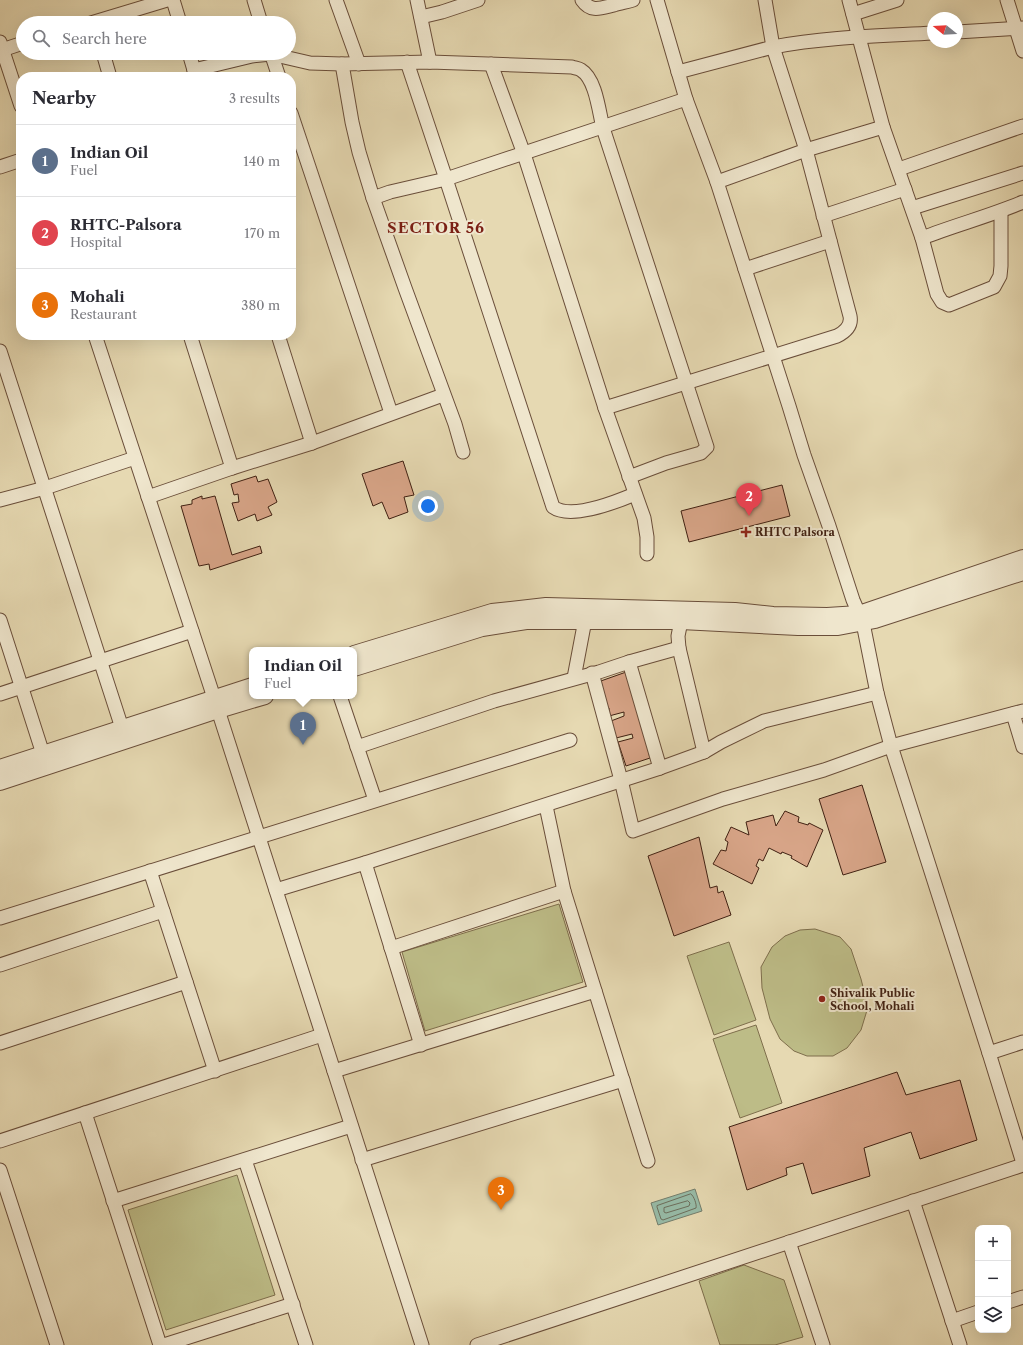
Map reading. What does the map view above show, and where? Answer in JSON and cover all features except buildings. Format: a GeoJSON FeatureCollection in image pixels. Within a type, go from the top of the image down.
{"type":"FeatureCollection","features":[{"type":"Feature","properties":{"kind":"street"},"geometry":{"type":"LineString","coordinates":[[116,16],[167,0]]}},
{"type":"Feature","properties":{"kind":"street"},"geometry":{"type":"LineString","coordinates":[[173,0],[178,16]]}},
{"type":"Feature","properties":{"kind":"street"},"geometry":{"type":"LineString","coordinates":[[254,0],[259,16]]}},
{"type":"Feature","properties":{"kind":"street"},"geometry":{"type":"LineString","coordinates":[[336,0],[359,64]]}},
{"type":"Feature","properties":{"kind":"street"},"geometry":{"type":"LineString","coordinates":[[417,0],[430,62]]}},
{"type":"Feature","properties":{"kind":"street"},"geometry":{"type":"LineString","coordinates":[[421,17],[442,12],[478,0]]}},
{"type":"Feature","properties":{"kind":"street"},"geometry":{"type":"LineString","coordinates":[[582,0],[591,8],[600,10],[633,0]]}},
{"type":"Feature","properties":{"kind":"street"},"geometry":{"type":"LineString","coordinates":[[477,1345],[744,1256],[913,1202],[1023,1164],[891,746],[877,693],[861,618],[804,455],[790,406],[772,355],[717,182],[686,99],[657,0]]}},
{"type":"Feature","properties":{"kind":"street"},"geometry":{"type":"LineString","coordinates":[[605,408],[837,336],[843,333],[851,320],[806,150],[773,47],[765,0]]}},
{"type":"Feature","properties":{"kind":"street"},"geometry":{"type":"LineString","coordinates":[[849,0],[858,38],[883,126],[922,238],[937,294],[942,302],[949,305],[994,286],[1000,276],[1001,266],[1001,211]]}},
{"type":"Feature","properties":{"kind":"street"},"geometry":{"type":"LineString","coordinates":[[852,14],[897,0]]}},
{"type":"Feature","properties":{"kind":"street"},"geometry":{"type":"LineString","coordinates":[[1007,0],[1020,28],[1023,51]]}},
{"type":"Feature","properties":{"kind":"street"},"geometry":{"type":"LineString","coordinates":[[963,32],[1020,28]]}},
{"type":"Feature","properties":{"kind":"street"},"geometry":{"type":"LineString","coordinates":[[678,72],[789,44],[927,33]]}},
{"type":"Feature","properties":{"kind":"street"},"geometry":{"type":"LineString","coordinates":[[16,47],[2,54],[16,92]]}},
{"type":"Feature","properties":{"kind":"street"},"geometry":{"type":"LineString","coordinates":[[105,60],[109,72]]}},
{"type":"Feature","properties":{"kind":"street"},"geometry":{"type":"LineString","coordinates":[[191,60],[194,72]]}},
{"type":"Feature","properties":{"kind":"street"},"geometry":{"type":"LineString","coordinates":[[201,72],[239,60]]}},
{"type":"Feature","properties":{"kind":"street"},"geometry":{"type":"LineString","coordinates":[[273,60],[277,72]]}},
{"type":"Feature","properties":{"kind":"street"},"geometry":{"type":"LineString","coordinates":[[293,60],[310,63],[342,64],[407,62],[491,64],[572,67],[581,70],[591,83],[595,94],[602,128],[707,447],[701,453],[666,463],[629,477]]}},
{"type":"Feature","properties":{"kind":"street"},"geometry":{"type":"LineString","coordinates":[[407,62],[553,507],[558,511],[577,512],[614,502],[635,494]]}},
{"type":"Feature","properties":{"kind":"street"},"geometry":{"type":"LineString","coordinates":[[342,64],[357,144],[373,198],[443,395],[455,424],[463,452]]}},
{"type":"Feature","properties":{"kind":"street"},"geometry":{"type":"LineString","coordinates":[[491,64],[524,154],[605,408],[644,518],[647,537],[647,554]]}},
{"type":"Feature","properties":{"kind":"street"},"geometry":{"type":"LineString","coordinates":[[373,198],[390,192],[446,179],[686,99]]}},
{"type":"Feature","properties":{"kind":"street"},"geometry":{"type":"LineString","coordinates":[[717,182],[806,150],[883,126]]}},
{"type":"Feature","properties":{"kind":"street"},"geometry":{"type":"LineString","coordinates":[[899,169],[1023,126]]}},
{"type":"Feature","properties":{"kind":"street"},"geometry":{"type":"LineString","coordinates":[[296,128],[391,413]]}},
{"type":"Feature","properties":{"kind":"street"},"geometry":{"type":"LineString","coordinates":[[0,167],[16,162]]}},
{"type":"Feature","properties":{"kind":"street"},"geometry":{"type":"LineString","coordinates":[[912,208],[1023,173]]}},
{"type":"Feature","properties":{"kind":"street"},"geometry":{"type":"LineString","coordinates":[[823,216],[906,189]]}},
{"type":"Feature","properties":{"kind":"street"},"geometry":{"type":"LineString","coordinates":[[922,238],[1023,202]]}},
{"type":"Feature","properties":{"kind":"street"},"geometry":{"type":"LineString","coordinates":[[745,269],[830,242]]}},
{"type":"Feature","properties":{"kind":"street"},"geometry":{"type":"LineString","coordinates":[[97,340],[259,836],[422,1345]]}},
{"type":"Feature","properties":{"kind":"street"},"geometry":{"type":"LineString","coordinates":[[192,340],[232,468]]}},
{"type":"Feature","properties":{"kind":"street"},"geometry":{"type":"LineString","coordinates":[[280,340],[312,443]]}},
{"type":"Feature","properties":{"kind":"street"},"geometry":{"type":"LineString","coordinates":[[0,351],[122,728]]}},
{"type":"Feature","properties":{"kind":"street"},"geometry":{"type":"LineString","coordinates":[[148,497],[232,468],[312,443],[443,395]]}},
{"type":"Feature","properties":{"kind":"street"},"geometry":{"type":"LineString","coordinates":[[0,500],[45,488],[135,458]]}},
{"type":"Feature","properties":{"kind":"street"},"geometry":{"type":"LineString","coordinates":[[861,618],[1023,558]]}},
{"type":"Feature","properties":{"kind":"street"},"geometry":{"type":"LineString","coordinates":[[357,667],[489,626],[526,621],[586,620],[681,615],[827,616],[861,618],[1023,572]]}},
{"type":"Feature","properties":{"kind":"street"},"geometry":{"type":"LineString","coordinates":[[357,653],[485,614],[511,609],[563,605],[633,609],[681,615]]}},
{"type":"Feature","properties":{"kind":"street"},"geometry":{"type":"LineString","coordinates":[[681,615],[678,636],[679,648],[704,752]]}},
{"type":"Feature","properties":{"kind":"street"},"geometry":{"type":"LineString","coordinates":[[0,620],[43,754]]}},
{"type":"Feature","properties":{"kind":"street"},"geometry":{"type":"LineString","coordinates":[[574,678],[586,620]]}},
{"type":"Feature","properties":{"kind":"street"},"geometry":{"type":"LineString","coordinates":[[0,694],[192,631]]}},
{"type":"Feature","properties":{"kind":"street"},"geometry":{"type":"LineString","coordinates":[[357,747],[494,700],[679,648]]}},
{"type":"Feature","properties":{"kind":"street"},"geometry":{"type":"LineString","coordinates":[[628,662],[660,768]]}},
{"type":"Feature","properties":{"kind":"street"},"geometry":{"type":"LineString","coordinates":[[592,673],[633,831],[723,800],[824,770],[891,746],[1018,713],[1023,747]]}},
{"type":"Feature","properties":{"kind":"street"},"geometry":{"type":"LineString","coordinates":[[0,782],[216,704],[249,688]]}},
{"type":"Feature","properties":{"kind":"street"},"geometry":{"type":"LineString","coordinates":[[276,890],[546,806],[660,768],[704,752],[764,721],[877,693]]}},
{"type":"Feature","properties":{"kind":"street"},"geometry":{"type":"LineString","coordinates":[[0,768],[122,728],[216,704],[249,699]]}},
{"type":"Feature","properties":{"kind":"street"},"geometry":{"type":"LineString","coordinates":[[341,699],[375,800]]}},
{"type":"Feature","properties":{"kind":"street"},"geometry":{"type":"LineString","coordinates":[[0,918],[570,740]]}},
{"type":"Feature","properties":{"kind":"street"},"geometry":{"type":"LineString","coordinates":[[546,806],[564,891],[648,1161]]}},
{"type":"Feature","properties":{"kind":"street"},"geometry":{"type":"LineString","coordinates":[[365,863],[421,1045]]}},
{"type":"Feature","properties":{"kind":"street"},"geometry":{"type":"LineString","coordinates":[[150,871],[215,1071]]}},
{"type":"Feature","properties":{"kind":"street"},"geometry":{"type":"LineString","coordinates":[[391,948],[564,891]]}},
{"type":"Feature","properties":{"kind":"street"},"geometry":{"type":"LineString","coordinates":[[0,965],[163,911]]}},
{"type":"Feature","properties":{"kind":"street"},"geometry":{"type":"LineString","coordinates":[[0,1043],[186,982]]}},
{"type":"Feature","properties":{"kind":"street"},"geometry":{"type":"LineString","coordinates":[[334,1071],[595,991]]}},
{"type":"Feature","properties":{"kind":"street"},"geometry":{"type":"LineString","coordinates":[[0,1141],[322,1035]]}},
{"type":"Feature","properties":{"kind":"street"},"geometry":{"type":"LineString","coordinates":[[989,1053],[1023,1042]]}},
{"type":"Feature","properties":{"kind":"street"},"geometry":{"type":"LineString","coordinates":[[362,1160],[623,1080]]}},
{"type":"Feature","properties":{"kind":"street"},"geometry":{"type":"LineString","coordinates":[[85,1113],[160,1345]]}},
{"type":"Feature","properties":{"kind":"street"},"geometry":{"type":"LineString","coordinates":[[114,1201],[351,1126]]}},
{"type":"Feature","properties":{"kind":"street"},"geometry":{"type":"LineString","coordinates":[[245,1160],[306,1345]]}},
{"type":"Feature","properties":{"kind":"street"},"geometry":{"type":"LineString","coordinates":[[0,1170],[57,1345]]}},
{"type":"Feature","properties":{"kind":"street"},"geometry":{"type":"LineString","coordinates":[[913,1202],[960,1345]]}},
{"type":"Feature","properties":{"kind":"street"},"geometry":{"type":"LineString","coordinates":[[789,1242],[820,1344]]}},
{"type":"Feature","properties":{"kind":"street"},"geometry":{"type":"LineString","coordinates":[[1011,1301],[1023,1297]]}},
{"type":"Feature","properties":{"kind":"street"},"geometry":{"type":"LineString","coordinates":[[164,1345],[293,1304]]}},
{"type":"Feature","properties":{"kind":"street"},"geometry":{"type":"LineString","coordinates":[[952,1321],[975,1313]]}},
{"type":"Feature","properties":{"kind":"shaded area"},"geometry":{"type":"Polygon","coordinates":[[[559,904],[583,982],[425,1031],[402,952],[559,904]]]}},
{"type":"Feature","properties":{"kind":"shaded area"},"geometry":{"type":"Polygon","coordinates":[[[815,929],[840,937],[851,949],[868,1007],[861,1030],[847,1048],[833,1056],[807,1056],[794,1051],[780,1039],[770,1019],[762,988],[761,967],[772,947],[785,936],[800,930],[815,929]]]}},
{"type":"Feature","properties":{"kind":"shaded area"},"geometry":{"type":"Polygon","coordinates":[[[729,942],[756,1020],[714,1035],[687,956],[729,942]]]}},
{"type":"Feature","properties":{"kind":"shaded area"},"geometry":{"type":"Polygon","coordinates":[[[756,1025],[782,1103],[740,1118],[713,1039],[756,1025]]]}},
{"type":"Feature","properties":{"kind":"shaded area"},"geometry":{"type":"Polygon","coordinates":[[[237,1175],[275,1295],[166,1330],[128,1210],[237,1175]]]}},
{"type":"Feature","properties":{"kind":"shaded area"},"geometry":{"type":"Polygon","coordinates":[[[744,1265],[784,1280],[803,1337],[775,1345],[720,1345],[699,1281],[744,1265]]]}},
{"type":"Feature","properties":{"kind":"water"},"geometry":{"type":"Polygon","coordinates":[[[695,1189],[702,1211],[658,1225],[651,1203],[695,1189]]]}},
{"type":"Feature","properties":{"kind":"place","name":"RHTC-Palsora"},"geometry":{"type":"Point","coordinates":[749,516]}},
{"type":"Feature","properties":{"kind":"place","name":"RHTC Palsora"},"geometry":{"type":"Point","coordinates":[746,532]}},
{"type":"Feature","properties":{"kind":"place","name":"Indian Oil"},"geometry":{"type":"Point","coordinates":[303,745]}},
{"type":"Feature","properties":{"kind":"place","name":"Shivalik Public School, Mohali"},"geometry":{"type":"Point","coordinates":[822,999]}},
{"type":"Feature","properties":{"kind":"place","name":"Mohali"},"geometry":{"type":"Point","coordinates":[501,1210]}},
{"type":"Feature","properties":{"kind":"district","name":"SECTOR 56"},"geometry":{"type":"Point","coordinates":[436,228]}}]}
